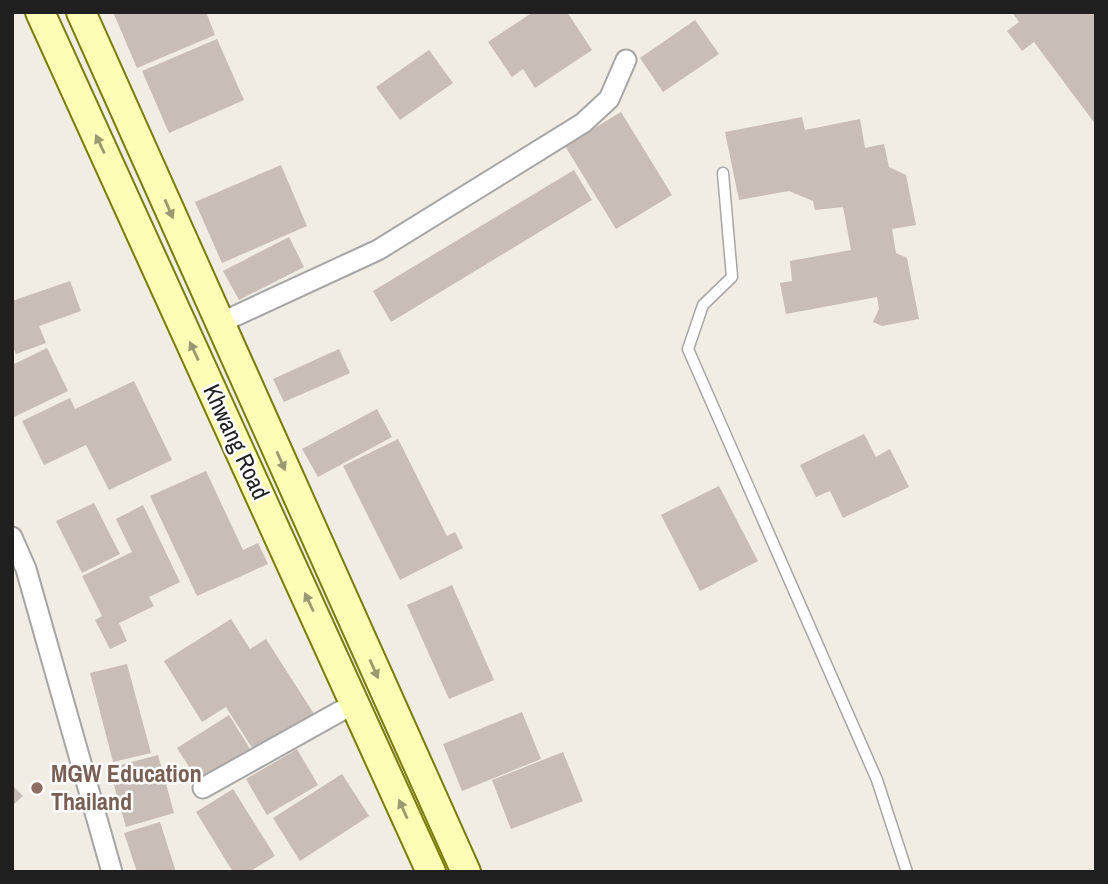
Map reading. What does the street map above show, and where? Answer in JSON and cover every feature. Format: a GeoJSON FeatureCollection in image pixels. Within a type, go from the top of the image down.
{"type":"FeatureCollection","features":[{"type":"Feature","properties":{"kind":"main road","name":"Khwang Road"},"geometry":{"type":"LineString","coordinates":[[40,12],[431,872]]}},
{"type":"Feature","properties":{"kind":"main road","name":"Khwang Road"},"geometry":{"type":"LineString","coordinates":[[81,12],[466,872]]}},
{"type":"Feature","properties":{"kind":"main road"},"geometry":{"type":"LineString","coordinates":[[232,432],[264,421]]}},
{"type":"Feature","properties":{"kind":"street"},"geometry":{"type":"LineString","coordinates":[[220,323],[378,250],[583,123],[609,99],[626,60]]}},
{"type":"Feature","properties":{"kind":"street"},"geometry":{"type":"LineString","coordinates":[[12,537],[19,570],[113,872]]}},
{"type":"Feature","properties":{"kind":"street"},"geometry":{"type":"LineString","coordinates":[[203,788],[355,703]]}},
{"type":"Feature","properties":{"kind":"lane"},"geometry":{"type":"LineString","coordinates":[[723,173],[732,276],[703,305],[688,349],[877,780],[907,872]]}},
{"type":"Feature","properties":{"kind":"building"},"geometry":{"type":"Polygon","coordinates":[[[113,12],[206,12],[215,35],[137,68],[113,12]]]}},
{"type":"Feature","properties":{"kind":"building"},"geometry":{"type":"Polygon","coordinates":[[[533,12],[567,12],[592,50],[535,88],[523,69],[512,77],[488,42],[533,12]]]}},
{"type":"Feature","properties":{"kind":"building"},"geometry":{"type":"Polygon","coordinates":[[[1012,12],[1096,12],[1096,125],[1034,42],[1022,51],[1007,31],[1019,22],[1012,12]]]}},
{"type":"Feature","properties":{"kind":"building"},"geometry":{"type":"Polygon","coordinates":[[[695,20],[719,54],[663,92],[640,58],[695,20]]]}},
{"type":"Feature","properties":{"kind":"building"},"geometry":{"type":"Polygon","coordinates":[[[217,39],[244,100],[169,133],[142,71],[217,39]]]}},
{"type":"Feature","properties":{"kind":"building"},"geometry":{"type":"Polygon","coordinates":[[[429,50],[453,83],[400,120],[376,87],[429,50]]]}},
{"type":"Feature","properties":{"kind":"building"},"geometry":{"type":"Polygon","coordinates":[[[621,112],[672,195],[616,229],[565,146],[621,112]]]}},
{"type":"Feature","properties":{"kind":"building"},"geometry":{"type":"Polygon","coordinates":[[[802,117],[805,130],[860,119],[865,148],[884,144],[889,167],[906,175],[916,225],[892,229],[896,253],[907,258],[919,319],[882,326],[873,322],[879,309],[877,297],[786,314],[780,283],[792,281],[790,261],[851,250],[843,207],[815,210],[813,201],[789,191],[739,200],[725,132],[802,117]]]}},
{"type":"Feature","properties":{"kind":"building"},"geometry":{"type":"Polygon","coordinates":[[[281,165],[307,226],[222,263],[195,202],[281,165]]]}},
{"type":"Feature","properties":{"kind":"building"},"geometry":{"type":"Polygon","coordinates":[[[574,170],[592,200],[391,322],[373,291],[574,170]]]}},
{"type":"Feature","properties":{"kind":"building"},"geometry":{"type":"Polygon","coordinates":[[[289,237],[304,267],[239,300],[223,271],[289,237]]]}},
{"type":"Feature","properties":{"kind":"building"},"geometry":{"type":"Polygon","coordinates":[[[70,281],[81,311],[39,326],[46,343],[16,354],[12,345],[12,301],[70,281]]]}},
{"type":"Feature","properties":{"kind":"building"},"geometry":{"type":"Polygon","coordinates":[[[47,348],[68,391],[14,417],[12,365],[47,348]]]}},
{"type":"Feature","properties":{"kind":"building"},"geometry":{"type":"Polygon","coordinates":[[[339,349],[350,373],[284,402],[273,379],[339,349]]]}},
{"type":"Feature","properties":{"kind":"building"},"geometry":{"type":"Polygon","coordinates":[[[134,381],[172,460],[109,490],[86,445],[44,465],[22,421],[70,398],[75,409],[134,381]]]}},
{"type":"Feature","properties":{"kind":"building"},"geometry":{"type":"Polygon","coordinates":[[[377,409],[392,437],[318,477],[302,449],[377,409]]]}},
{"type":"Feature","properties":{"kind":"building"},"geometry":{"type":"Polygon","coordinates":[[[864,434],[876,457],[890,449],[909,487],[843,518],[830,491],[816,497],[800,465],[864,434]]]}},
{"type":"Feature","properties":{"kind":"building"},"geometry":{"type":"Polygon","coordinates":[[[398,439],[447,536],[455,532],[463,548],[400,580],[343,466],[398,439]]]}},
{"type":"Feature","properties":{"kind":"building"},"geometry":{"type":"Polygon","coordinates":[[[206,471],[243,550],[258,543],[268,564],[197,596],[150,496],[206,471]]]}},
{"type":"Feature","properties":{"kind":"building"},"geometry":{"type":"Polygon","coordinates":[[[719,486],[758,561],[700,591],[661,515],[719,486]]]}},
{"type":"Feature","properties":{"kind":"building"},"geometry":{"type":"Polygon","coordinates":[[[94,503],[120,554],[82,573],[56,521],[94,503]]]}},
{"type":"Feature","properties":{"kind":"building"},"geometry":{"type":"Polygon","coordinates":[[[143,505],[180,582],[149,597],[154,606],[119,623],[127,641],[110,649],[95,620],[102,616],[82,576],[132,552],[116,519],[143,505]]]}},
{"type":"Feature","properties":{"kind":"building"},"geometry":{"type":"Polygon","coordinates":[[[452,585],[494,680],[449,699],[407,605],[452,585]]]}},
{"type":"Feature","properties":{"kind":"building"},"geometry":{"type":"Polygon","coordinates":[[[231,619],[250,649],[266,639],[316,717],[256,754],[226,707],[202,722],[164,661],[231,619]]]}},
{"type":"Feature","properties":{"kind":"building"},"geometry":{"type":"Polygon","coordinates":[[[127,664],[151,753],[113,762],[90,673],[127,664]]]}},
{"type":"Feature","properties":{"kind":"building"},"geometry":{"type":"Polygon","coordinates":[[[522,712],[541,759],[462,791],[443,744],[522,712]]]}},
{"type":"Feature","properties":{"kind":"building"},"geometry":{"type":"Polygon","coordinates":[[[229,715],[252,752],[200,784],[177,748],[229,715]]]}},
{"type":"Feature","properties":{"kind":"building"},"geometry":{"type":"Polygon","coordinates":[[[297,749],[318,785],[267,815],[246,779],[297,749]]]}},
{"type":"Feature","properties":{"kind":"building"},"geometry":{"type":"Polygon","coordinates":[[[563,752],[583,801],[511,829],[492,780],[563,752]]]}},
{"type":"Feature","properties":{"kind":"building"},"geometry":{"type":"Polygon","coordinates":[[[158,755],[174,813],[126,827],[109,768],[158,755]]]}},
{"type":"Feature","properties":{"kind":"building"},"geometry":{"type":"Polygon","coordinates":[[[342,774],[369,816],[300,861],[273,818],[342,774]]]}},
{"type":"Feature","properties":{"kind":"building"},"geometry":{"type":"Polygon","coordinates":[[[12,785],[23,796],[12,806],[12,785]]]}},
{"type":"Feature","properties":{"kind":"building"},"geometry":{"type":"Polygon","coordinates":[[[233,789],[275,856],[249,872],[233,872],[196,812],[233,789]]]}},
{"type":"Feature","properties":{"kind":"building"},"geometry":{"type":"Polygon","coordinates":[[[160,822],[176,872],[137,872],[124,833],[160,822]]]}},
{"type":"Feature","properties":{"kind":"place","name":"MGW Education Thailand"},"geometry":{"type":"Point","coordinates":[37,788]}}]}
